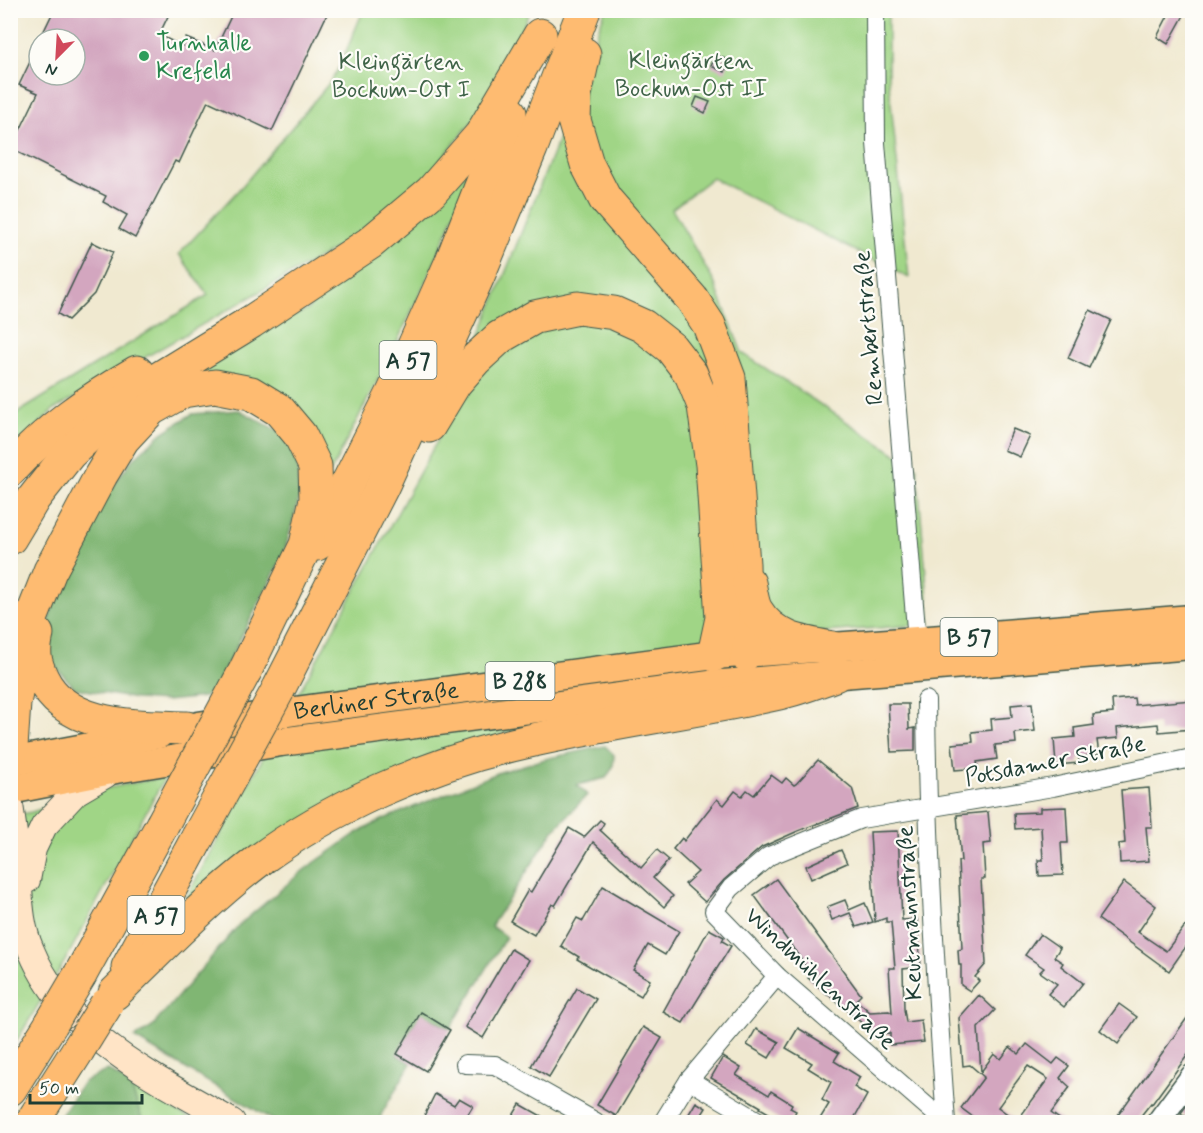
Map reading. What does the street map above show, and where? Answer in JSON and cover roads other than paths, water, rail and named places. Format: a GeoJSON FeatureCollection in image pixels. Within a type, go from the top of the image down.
{"type":"FeatureCollection","features":[{"type":"Feature","properties":{"kind":"highway","name":"A 57"},"geometry":{"type":"LineString","coordinates":[[32,1122],[110,999],[278,690],[382,487],[482,265],[531,148],[584,10]]}},
{"type":"Feature","properties":{"kind":"highway"},"geometry":{"type":"LineString","coordinates":[[600,10],[584,55],[575,95],[574,120],[579,143],[587,164],[606,199],[692,299],[709,325],[729,378],[743,564],[733,669]]}},
{"type":"Feature","properties":{"kind":"highway","name":"A 57"},"geometry":{"type":"LineString","coordinates":[[10,1089],[80,975],[245,671],[329,524],[394,391],[452,263],[545,23]]}},
{"type":"Feature","properties":{"kind":"highway"},"geometry":{"type":"LineString","coordinates":[[10,538],[34,498],[69,454],[132,395],[251,322],[370,243],[431,192],[481,135],[545,23]]}},
{"type":"Feature","properties":{"kind":"highway"},"geometry":{"type":"LineString","coordinates":[[10,470],[55,426],[103,391],[224,324],[304,285]]}},
{"type":"Feature","properties":{"kind":"highway"},"geometry":{"type":"LineString","coordinates":[[382,487],[429,427],[455,383],[476,358],[500,337],[535,317],[578,308],[614,313],[643,326],[671,348],[691,374],[704,406],[712,465],[722,618],[733,669]]}},
{"type":"Feature","properties":{"kind":"highway"},"geometry":{"type":"LineString","coordinates":[[10,762],[14,703],[22,658],[31,619],[50,572],[95,485],[123,439],[151,409],[183,391],[215,386],[251,393],[279,410],[300,435],[315,466],[316,499],[306,545],[245,671]]}},
{"type":"Feature","properties":{"kind":"highway"},"geometry":{"type":"LineString","coordinates":[[743,564],[755,609],[771,627],[834,661]]}},
{"type":"Feature","properties":{"kind":"highway"},"geometry":{"type":"LineString","coordinates":[[50,572],[36,637],[34,660],[49,692],[72,709],[100,721],[130,726],[187,728]]}},
{"type":"Feature","properties":{"kind":"highway"},"geometry":{"type":"LineString","coordinates":[[110,999],[206,906],[257,862],[303,831],[390,786],[449,764],[512,745],[777,694],[834,661]]}},
{"type":"Feature","properties":{"kind":"main road","name":"Berliner Straße"},"geometry":{"type":"LineString","coordinates":[[834,661],[917,641],[1192,619]]}},
{"type":"Feature","properties":{"kind":"main road","name":"Berliner Straße"},"geometry":{"type":"LineString","coordinates":[[10,762],[187,728],[295,711],[834,661],[1192,645]]}},
{"type":"Feature","properties":{"kind":"main road","name":"Berliner Straße"},"geometry":{"type":"LineString","coordinates":[[10,790],[116,769],[733,669]]}},
{"type":"Feature","properties":{"kind":"main road"},"geometry":{"type":"LineString","coordinates":[[16,901],[33,849],[44,826],[76,792],[116,769]]}},
{"type":"Feature","properties":{"kind":"main road"},"geometry":{"type":"LineString","coordinates":[[10,805],[16,901],[30,950],[67,1009],[87,1031],[115,1053],[232,1122]]}},
{"type":"Feature","properties":{"kind":"street","name":"Rembertstraße"},"geometry":{"type":"LineString","coordinates":[[875,10],[876,143],[917,641]]}},
{"type":"Feature","properties":{"kind":"street","name":"Keutmannstraße"},"geometry":{"type":"LineString","coordinates":[[926,700],[927,809],[945,1122]]}},
{"type":"Feature","properties":{"kind":"street","name":"Potsdamer Straße"},"geometry":{"type":"LineString","coordinates":[[927,809],[1053,787],[1192,758]]}},
{"type":"Feature","properties":{"kind":"street","name":"Windmühlenstraße"},"geometry":{"type":"LineString","coordinates":[[927,809],[861,819],[769,856],[731,888],[714,911],[777,976],[945,1122]]}},
{"type":"Feature","properties":{"kind":"street"},"geometry":{"type":"LineString","coordinates":[[663,1122],[689,1080],[777,976]]}},
{"type":"Feature","properties":{"kind":"street"},"geometry":{"type":"LineString","coordinates":[[465,1064],[495,1065],[596,1122]]}},
{"type":"Feature","properties":{"kind":"street"},"geometry":{"type":"LineString","coordinates":[[1158,1122],[1192,1076]]}},
{"type":"Feature","properties":{"kind":"street"},"geometry":{"type":"LineString","coordinates":[[689,1080],[760,1122]]}},
{"type":"Feature","properties":{"kind":"place","name":"Turnhalle Krefeld"},"geometry":{"type":"Point","coordinates":[144,56]}},
{"type":"Feature","properties":{"kind":"park label","name":"Kleingärten Bockum-Ost II"},"geometry":{"type":"Point","coordinates":[691,74]}},
{"type":"Feature","properties":{"kind":"park label","name":"Kleingärten Bockum-Ost I"},"geometry":{"type":"Point","coordinates":[401,75]}}]}
